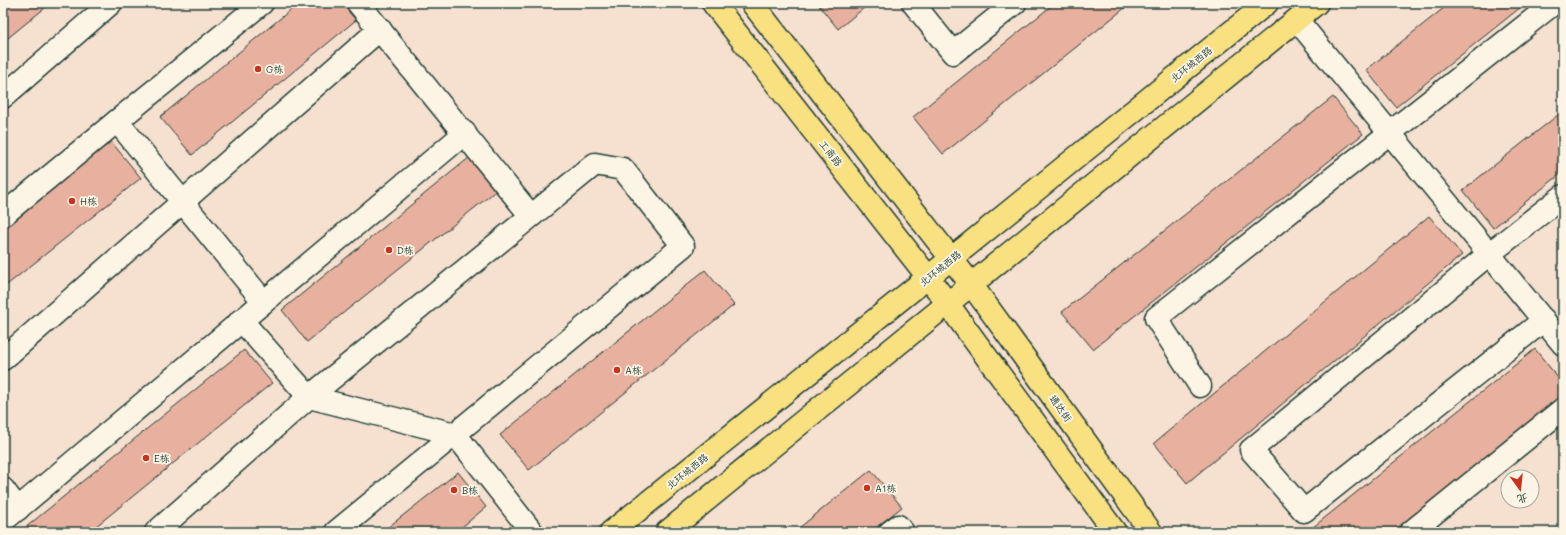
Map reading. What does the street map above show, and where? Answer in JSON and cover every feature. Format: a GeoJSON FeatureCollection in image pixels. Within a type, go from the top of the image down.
{"type":"FeatureCollection","features":[{"type":"Feature","properties":{"kind":"main road","name":"工商路"},"geometry":{"type":"LineString","coordinates":[[713,3],[948,303]]}},
{"type":"Feature","properties":{"kind":"main road"},"geometry":{"type":"LineString","coordinates":[[752,3],[971,284]]}},
{"type":"Feature","properties":{"kind":"main road","name":"北环城西路"},"geometry":{"type":"LineString","coordinates":[[611,532],[1267,3]]}},
{"type":"Feature","properties":{"kind":"main road"},"geometry":{"type":"LineString","coordinates":[[667,532],[1317,3]]}},
{"type":"Feature","properties":{"kind":"main road","name":"通达街"},"geometry":{"type":"LineString","coordinates":[[971,284],[1151,532]]}},
{"type":"Feature","properties":{"kind":"main road"},"geometry":{"type":"LineString","coordinates":[[948,303],[1115,532]]}},
{"type":"Feature","properties":{"kind":"lane"},"geometry":{"type":"LineString","coordinates":[[3,97],[111,3]]}},
{"type":"Feature","properties":{"kind":"lane"},"geometry":{"type":"LineString","coordinates":[[3,215],[262,3]]}},
{"type":"Feature","properties":{"kind":"lane"},"geometry":{"type":"LineString","coordinates":[[358,3],[531,216]]}},
{"type":"Feature","properties":{"kind":"lane"},"geometry":{"type":"LineString","coordinates":[[913,3],[953,53],[1012,4]]}},
{"type":"Feature","properties":{"kind":"lane"},"geometry":{"type":"LineString","coordinates":[[1200,386],[1156,318],[1389,132],[1554,3]]}},
{"type":"Feature","properties":{"kind":"lane"},"geometry":{"type":"LineString","coordinates":[[1297,20],[1563,344]]}},
{"type":"Feature","properties":{"kind":"lane"},"geometry":{"type":"LineString","coordinates":[[3,360],[380,29]]}},
{"type":"Feature","properties":{"kind":"lane"},"geometry":{"type":"LineString","coordinates":[[117,121],[263,301]]}},
{"type":"Feature","properties":{"kind":"lane"},"geometry":{"type":"LineString","coordinates":[[3,489],[10,515],[263,301],[465,133]]}},
{"type":"Feature","properties":{"kind":"lane"},"geometry":{"type":"LineString","coordinates":[[156,532],[309,397],[595,164],[623,169],[683,246],[336,532]]}},
{"type":"Feature","properties":{"kind":"lane"},"geometry":{"type":"LineString","coordinates":[[1544,320],[1304,511],[1251,450],[1489,254],[1563,196]]}},
{"type":"Feature","properties":{"kind":"lane"},"geometry":{"type":"LineString","coordinates":[[241,320],[309,397],[455,434],[532,532]]}},
{"type":"Feature","properties":{"kind":"lane"},"geometry":{"type":"LineString","coordinates":[[1411,532],[1563,409]]}},
{"type":"Feature","properties":{"kind":"lane"},"geometry":{"type":"LineString","coordinates":[[890,532],[898,526],[903,532]]}},
{"type":"Feature","properties":{"kind":"building"},"geometry":{"type":"Polygon","coordinates":[[[3,3],[51,3],[3,42],[3,3]]]}},
{"type":"Feature","properties":{"kind":"building","name":"G栋"},"geometry":{"type":"Polygon","coordinates":[[[299,3],[341,3],[356,20],[192,155],[160,117],[299,3]]]}},
{"type":"Feature","properties":{"kind":"building"},"geometry":{"type":"Polygon","coordinates":[[[817,3],[870,3],[838,29],[817,3]]]}},
{"type":"Feature","properties":{"kind":"building"},"geometry":{"type":"Polygon","coordinates":[[[1055,3],[1131,3],[943,154],[913,117],[1055,3]]]}},
{"type":"Feature","properties":{"kind":"building"},"geometry":{"type":"Polygon","coordinates":[[[1450,3],[1526,3],[1396,107],[1366,70],[1450,3]]]}},
{"type":"Feature","properties":{"kind":"building"},"geometry":{"type":"Polygon","coordinates":[[[1333,97],[1363,134],[1093,349],[1062,312],[1333,97]]]}},
{"type":"Feature","properties":{"kind":"building"},"geometry":{"type":"Polygon","coordinates":[[[1563,111],[1563,172],[1493,228],[1463,190],[1563,111]]]}},
{"type":"Feature","properties":{"kind":"building","name":"H栋"},"geometry":{"type":"Polygon","coordinates":[[[109,139],[141,178],[3,288],[3,225],[109,139]]]}},
{"type":"Feature","properties":{"kind":"building","name":"D栋"},"geometry":{"type":"Polygon","coordinates":[[[470,157],[497,190],[307,342],[282,310],[470,157]]]}},
{"type":"Feature","properties":{"kind":"building"},"geometry":{"type":"Polygon","coordinates":[[[1429,216],[1462,255],[1187,483],[1154,443],[1429,216]]]}},
{"type":"Feature","properties":{"kind":"building","name":"A栋"},"geometry":{"type":"Polygon","coordinates":[[[705,270],[734,305],[529,470],[500,435],[705,270]]]}},
{"type":"Feature","properties":{"kind":"building"},"geometry":{"type":"Polygon","coordinates":[[[1535,349],[1563,384],[1563,395],[1392,532],[1307,532],[1535,349]]]}},
{"type":"Feature","properties":{"kind":"building","name":"E栋"},"geometry":{"type":"Polygon","coordinates":[[[244,350],[272,383],[89,532],[20,532],[244,350]]]}},
{"type":"Feature","properties":{"kind":"building","name":"A1栋"},"geometry":{"type":"Polygon","coordinates":[[[871,470],[902,507],[870,532],[794,532],[871,470]]]}},
{"type":"Feature","properties":{"kind":"building","name":"B栋"},"geometry":{"type":"Polygon","coordinates":[[[458,472],[486,507],[456,532],[382,532],[458,472]]]}},
{"type":"Feature","properties":{"kind":"place","name":"G栋"},"geometry":{"type":"Point","coordinates":[258,69]}},
{"type":"Feature","properties":{"kind":"place","name":"H栋"},"geometry":{"type":"Point","coordinates":[72,201]}},
{"type":"Feature","properties":{"kind":"place","name":"D栋"},"geometry":{"type":"Point","coordinates":[389,250]}},
{"type":"Feature","properties":{"kind":"place","name":"A栋"},"geometry":{"type":"Point","coordinates":[617,370]}},
{"type":"Feature","properties":{"kind":"place","name":"E栋"},"geometry":{"type":"Point","coordinates":[146,458]}},
{"type":"Feature","properties":{"kind":"place","name":"A1栋"},"geometry":{"type":"Point","coordinates":[867,488]}},
{"type":"Feature","properties":{"kind":"place","name":"B栋"},"geometry":{"type":"Point","coordinates":[454,490]}}]}
